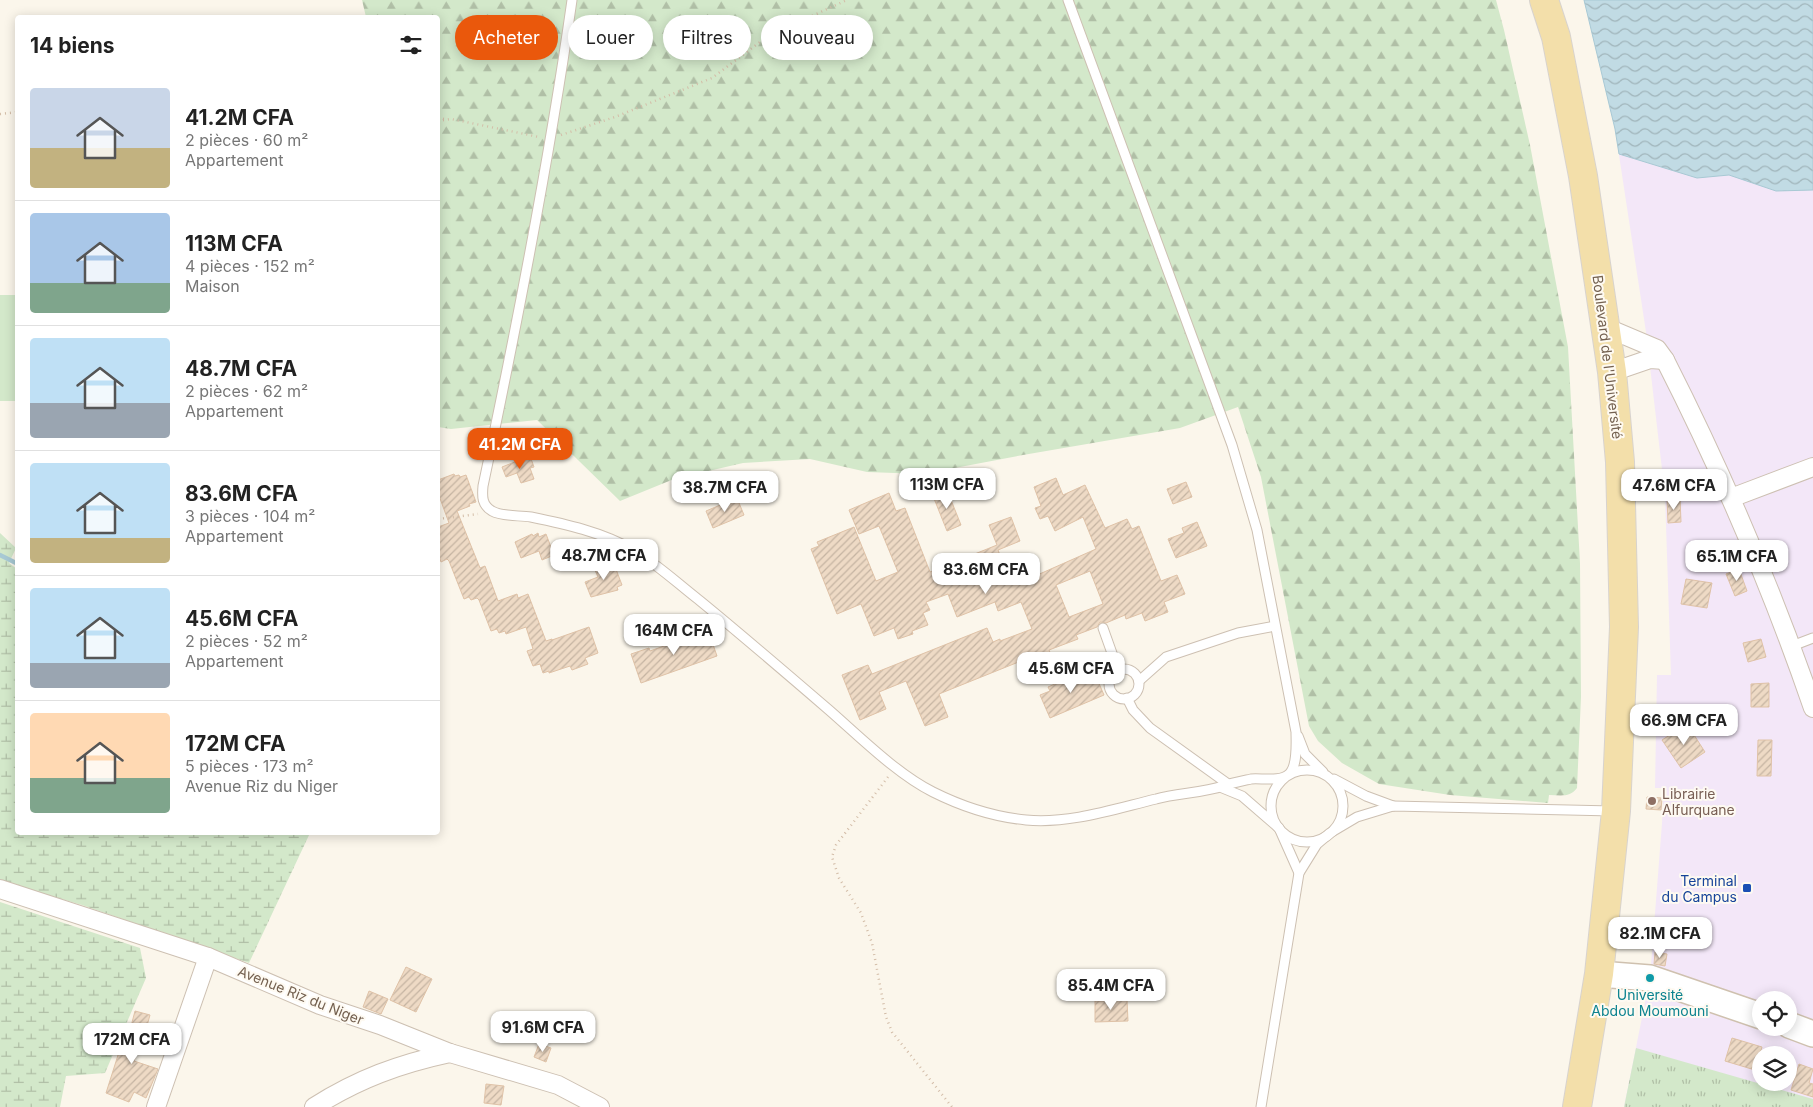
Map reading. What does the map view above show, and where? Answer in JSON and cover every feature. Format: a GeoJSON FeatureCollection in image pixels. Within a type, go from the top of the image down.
{"type":"FeatureCollection","features":[{"type":"Feature","properties":{"kind":"main road","name":"Boulevard de l'Université"},"geometry":{"type":"LineString","coordinates":[[1544,0],[1556,38],[1584,176],[1612,372],[1620,462],[1624,627],[1616,811],[1599,974],[1577,1107]]}},
{"type":"Feature","properties":{"kind":"street"},"geometry":{"type":"LineString","coordinates":[[1605,327],[1657,349],[1665,360],[1731,498],[1792,646],[1813,708]]}},
{"type":"Feature","properties":{"kind":"street"},"geometry":{"type":"LineString","coordinates":[[1612,372],[1650,359],[1665,360]]}},
{"type":"Feature","properties":{"kind":"street"},"geometry":{"type":"LineString","coordinates":[[1731,498],[1813,467]]}},
{"type":"Feature","properties":{"kind":"street","name":"Avenue Riz du Niger"},"geometry":{"type":"LineString","coordinates":[[0,889],[208,957],[320,1005],[380,1025],[450,1053],[558,1085],[600,1107]]}},
{"type":"Feature","properties":{"kind":"street"},"geometry":{"type":"LineString","coordinates":[[156,1107],[208,957]]}},
{"type":"Feature","properties":{"kind":"street"},"geometry":{"type":"LineString","coordinates":[[1599,974],[1650,978],[1752,1013]]}},
{"type":"Feature","properties":{"kind":"street"},"geometry":{"type":"LineString","coordinates":[[1797,1029],[1813,1034]]}},
{"type":"Feature","properties":{"kind":"street"},"geometry":{"type":"LineString","coordinates":[[314,1107],[364,1079],[409,1063],[450,1053]]}},
{"type":"Feature","properties":{"kind":"lane"},"geometry":{"type":"LineString","coordinates":[[572,0],[551,138],[518,315],[483,486],[482,497],[484,504],[491,511],[498,514],[549,521],[582,529],[632,550],[662,571],[753,644],[895,767],[932,791],[970,807],[1026,820],[1065,819],[1174,794],[1254,779],[1274,779],[1300,770],[1314,770],[1366,796],[1393,806]]}},
{"type":"Feature","properties":{"kind":"lane"},"geometry":{"type":"LineString","coordinates":[[1068,0],[1232,445],[1257,530],[1274,626],[1296,732],[1305,754],[1338,787],[1343,803],[1340,819],[1330,833],[1317,844],[1299,873],[1261,1107]]}},
{"type":"Feature","properties":{"kind":"lane"},"geometry":{"type":"LineString","coordinates":[[1139,681],[1166,657],[1238,633],[1274,626]]}},
{"type":"Feature","properties":{"kind":"lane"},"geometry":{"type":"LineString","coordinates":[[1103,628],[1118,670]]}},
{"type":"Feature","properties":{"kind":"lane"},"geometry":{"type":"LineString","coordinates":[[1792,646],[1813,638]]}},
{"type":"Feature","properties":{"kind":"lane"},"geometry":{"type":"LineString","coordinates":[[1128,669],[1134,672],[1139,681],[1138,690],[1133,696],[1127,698],[1121,698],[1110,690],[1109,683],[1111,677],[1118,670],[1128,669]]}},
{"type":"Feature","properties":{"kind":"lane"},"geometry":{"type":"LineString","coordinates":[[1127,698],[1133,710],[1150,728],[1224,786],[1242,796],[1286,835],[1304,841],[1322,838],[1356,817],[1393,806],[1616,811]]}},
{"type":"Feature","properties":{"kind":"lane"},"geometry":{"type":"LineString","coordinates":[[1296,732],[1295,761],[1288,775],[1276,788],[1271,804],[1275,821],[1299,873]]}},
{"type":"Feature","properties":{"kind":"path"},"geometry":{"type":"LineString","coordinates":[[440,120],[451,119],[529,136],[551,138],[615,118],[712,78],[768,36],[847,0]]}},
{"type":"Feature","properties":{"kind":"path"},"geometry":{"type":"LineString","coordinates":[[0,114],[15,112]]}},
{"type":"Feature","properties":{"kind":"path"},"geometry":{"type":"LineString","coordinates":[[440,519],[472,516],[491,511]]}},
{"type":"Feature","properties":{"kind":"path"},"geometry":{"type":"LineString","coordinates":[[895,767],[836,845],[832,857],[840,878],[861,914],[872,943],[886,1017],[892,1032],[952,1107]]}},
{"type":"Feature","properties":{"kind":"shaded area"},"geometry":{"type":"Polygon","coordinates":[[[1584,0],[1813,0],[1813,1107],[1624,1107],[1650,978],[1662,823],[1664,788],[1655,788],[1657,675],[1671,675],[1665,495],[1646,332],[1615,129],[1584,0]]]}},
{"type":"Feature","properties":{"kind":"green space"},"geometry":{"type":"Polygon","coordinates":[[[362,0],[1496,0],[1530,145],[1568,347],[1580,563],[1581,697],[1577,788],[1568,795],[1549,795],[1548,803],[1450,795],[1379,784],[1342,763],[1318,741],[1309,726],[1261,477],[1238,407],[1180,428],[923,474],[867,472],[810,459],[743,463],[674,479],[620,501],[537,420],[451,429],[440,427],[440,15],[366,15],[362,0]]]}},
{"type":"Feature","properties":{"kind":"green space"},"geometry":{"type":"Polygon","coordinates":[[[0,295],[15,295],[15,401],[0,401],[0,295]]]}},
{"type":"Feature","properties":{"kind":"green space"},"geometry":{"type":"Polygon","coordinates":[[[0,533],[15,547],[9,563],[15,568],[15,835],[309,835],[249,963],[82,905],[0,881],[0,533]]]}},
{"type":"Feature","properties":{"kind":"green space"},"geometry":{"type":"Polygon","coordinates":[[[0,902],[140,948],[146,978],[105,1073],[66,1076],[60,1107],[0,1107],[0,902]]]}},
{"type":"Feature","properties":{"kind":"green space"},"geometry":{"type":"Polygon","coordinates":[[[1636,1048],[1752,1081],[1752,1091],[1785,1091],[1813,1099],[1813,1107],[1624,1107],[1636,1048]]]}},
{"type":"Feature","properties":{"kind":"water"},"geometry":{"type":"Polygon","coordinates":[[[1584,0],[1813,0],[1813,190],[1776,191],[1729,175],[1697,178],[1619,154],[1615,129],[1584,0]]]}},
{"type":"Feature","properties":{"kind":"building"},"geometry":{"type":"Polygon","coordinates":[[[530,456],[534,467],[530,468],[534,479],[521,483],[517,473],[506,477],[502,467],[530,456]]]}},
{"type":"Feature","properties":{"kind":"building"},"geometry":{"type":"Polygon","coordinates":[[[454,474],[460,477],[466,475],[476,502],[457,511],[480,568],[485,566],[498,601],[517,594],[518,598],[528,594],[546,641],[589,627],[598,653],[585,658],[588,664],[572,670],[570,666],[549,673],[549,671],[543,673],[540,664],[533,666],[527,651],[533,649],[526,627],[506,634],[505,631],[499,633],[497,629],[491,631],[479,600],[477,598],[471,600],[469,597],[464,599],[449,561],[447,559],[441,562],[440,559],[440,526],[449,523],[440,498],[440,479],[454,474]]]}},
{"type":"Feature","properties":{"kind":"building"},"geometry":{"type":"Polygon","coordinates":[[[1056,478],[1063,495],[1085,485],[1105,528],[1127,519],[1132,529],[1139,526],[1161,581],[1177,575],[1185,594],[1164,602],[1168,612],[1145,621],[1142,613],[1126,619],[1125,615],[1106,623],[1100,622],[1097,627],[1076,635],[1078,639],[1049,650],[1052,657],[1029,666],[1026,659],[939,694],[948,717],[925,726],[906,681],[879,692],[886,709],[860,720],[842,675],[868,665],[872,674],[987,628],[993,642],[1032,629],[1021,602],[998,611],[995,602],[957,617],[948,594],[926,602],[930,610],[923,613],[928,625],[912,631],[913,634],[898,639],[894,628],[874,636],[861,604],[837,614],[811,549],[819,546],[817,542],[854,527],[876,581],[898,572],[879,526],[859,534],[849,510],[889,493],[896,511],[905,508],[930,572],[997,545],[989,525],[1011,517],[1020,541],[998,550],[1008,575],[1022,569],[1026,580],[1096,549],[1083,517],[1055,531],[1048,516],[1040,519],[1035,508],[1041,506],[1034,487],[1056,478]],[[1090,571],[1056,585],[1069,617],[1103,604],[1090,571]]]}},
{"type":"Feature","properties":{"kind":"building"},"geometry":{"type":"Polygon","coordinates":[[[1186,482],[1192,497],[1173,504],[1167,489],[1186,482]]]}},
{"type":"Feature","properties":{"kind":"building"},"geometry":{"type":"Polygon","coordinates":[[[947,490],[961,525],[947,531],[933,496],[947,490]]]}},
{"type":"Feature","properties":{"kind":"building"},"geometry":{"type":"Polygon","coordinates":[[[737,498],[744,515],[713,528],[706,511],[737,498]]]}},
{"type":"Feature","properties":{"kind":"building"},"geometry":{"type":"Polygon","coordinates":[[[1680,498],[1681,522],[1668,523],[1667,499],[1680,498]]]}},
{"type":"Feature","properties":{"kind":"building"},"geometry":{"type":"Polygon","coordinates":[[[1197,522],[1207,546],[1176,558],[1168,539],[1184,533],[1182,528],[1197,522]]]}},
{"type":"Feature","properties":{"kind":"building"},"geometry":{"type":"Polygon","coordinates":[[[538,533],[539,537],[546,534],[554,555],[542,560],[539,551],[521,558],[515,542],[538,533]]]}},
{"type":"Feature","properties":{"kind":"building"},"geometry":{"type":"Polygon","coordinates":[[[607,563],[608,566],[614,564],[622,585],[617,587],[618,590],[591,597],[585,582],[598,577],[594,568],[607,563]]]}},
{"type":"Feature","properties":{"kind":"building"},"geometry":{"type":"Polygon","coordinates":[[[1739,569],[1747,591],[1735,596],[1726,574],[1739,569]]]}},
{"type":"Feature","properties":{"kind":"building"},"geometry":{"type":"Polygon","coordinates":[[[1686,579],[1712,583],[1707,608],[1681,604],[1686,579]]]}},
{"type":"Feature","properties":{"kind":"building"},"geometry":{"type":"Polygon","coordinates":[[[699,630],[700,633],[708,630],[717,656],[641,683],[631,654],[649,648],[650,651],[681,640],[680,636],[699,630]]]}},
{"type":"Feature","properties":{"kind":"building"},"geometry":{"type":"Polygon","coordinates":[[[1761,639],[1766,657],[1748,662],[1743,643],[1761,639]]]}},
{"type":"Feature","properties":{"kind":"building"},"geometry":{"type":"Polygon","coordinates":[[[1094,672],[1104,695],[1050,718],[1040,695],[1050,691],[1048,687],[1080,673],[1082,677],[1094,672]]]}},
{"type":"Feature","properties":{"kind":"building"},"geometry":{"type":"Polygon","coordinates":[[[1769,683],[1769,707],[1751,707],[1751,684],[1769,683]]]}},
{"type":"Feature","properties":{"kind":"building"},"geometry":{"type":"Polygon","coordinates":[[[1687,724],[1705,752],[1681,768],[1662,740],[1687,724]]]}},
{"type":"Feature","properties":{"kind":"building"},"geometry":{"type":"Polygon","coordinates":[[[1758,740],[1772,740],[1771,776],[1757,776],[1758,740]]]}},
{"type":"Feature","properties":{"kind":"building"},"geometry":{"type":"Polygon","coordinates":[[[1647,797],[1662,798],[1661,810],[1646,809],[1647,797]]]}},
{"type":"Feature","properties":{"kind":"building"},"geometry":{"type":"Polygon","coordinates":[[[1655,952],[1667,954],[1665,966],[1654,964],[1655,952]]]}},
{"type":"Feature","properties":{"kind":"building"},"geometry":{"type":"Polygon","coordinates":[[[406,967],[432,979],[416,1012],[390,1000],[406,967]]]}},
{"type":"Feature","properties":{"kind":"building"},"geometry":{"type":"Polygon","coordinates":[[[369,991],[388,999],[381,1014],[363,1007],[369,991]]]}},
{"type":"Feature","properties":{"kind":"building"},"geometry":{"type":"Polygon","coordinates":[[[1127,1000],[1128,1021],[1095,1022],[1095,1001],[1127,1000]]]}},
{"type":"Feature","properties":{"kind":"building"},"geometry":{"type":"Polygon","coordinates":[[[135,1011],[150,1015],[134,1061],[158,1069],[146,1098],[134,1092],[129,1102],[106,1093],[125,1033],[129,1034],[135,1011]]]}},
{"type":"Feature","properties":{"kind":"building"},"geometry":{"type":"Polygon","coordinates":[[[1732,1038],[1759,1046],[1752,1046],[1752,1069],[1725,1061],[1732,1038]]]}},
{"type":"Feature","properties":{"kind":"building"},"geometry":{"type":"Polygon","coordinates":[[[539,1044],[551,1048],[546,1062],[534,1057],[539,1044]]]}},
{"type":"Feature","properties":{"kind":"building"},"geometry":{"type":"Polygon","coordinates":[[[1799,1064],[1813,1069],[1809,1083],[1813,1084],[1813,1097],[1794,1091],[1797,1091],[1797,1070],[1799,1064]]]}},
{"type":"Feature","properties":{"kind":"building"},"geometry":{"type":"Polygon","coordinates":[[[486,1084],[504,1086],[501,1105],[484,1103],[486,1084]]]}},
{"type":"Feature","properties":{"kind":"waterway"},"geometry":{"type":"LineString","coordinates":[[0,555],[15,562]]}},
{"type":"Feature","properties":{"kind":"place","name":"Librairie Alfurquane"},"geometry":{"type":"Point","coordinates":[1652,801]}},
{"type":"Feature","properties":{"kind":"place","name":"Terminal du Campus"},"geometry":{"type":"Point","coordinates":[1747,888]}},
{"type":"Feature","properties":{"kind":"place","name":"Université Abdou Moumouni"},"geometry":{"type":"Point","coordinates":[1650,978]}}]}
